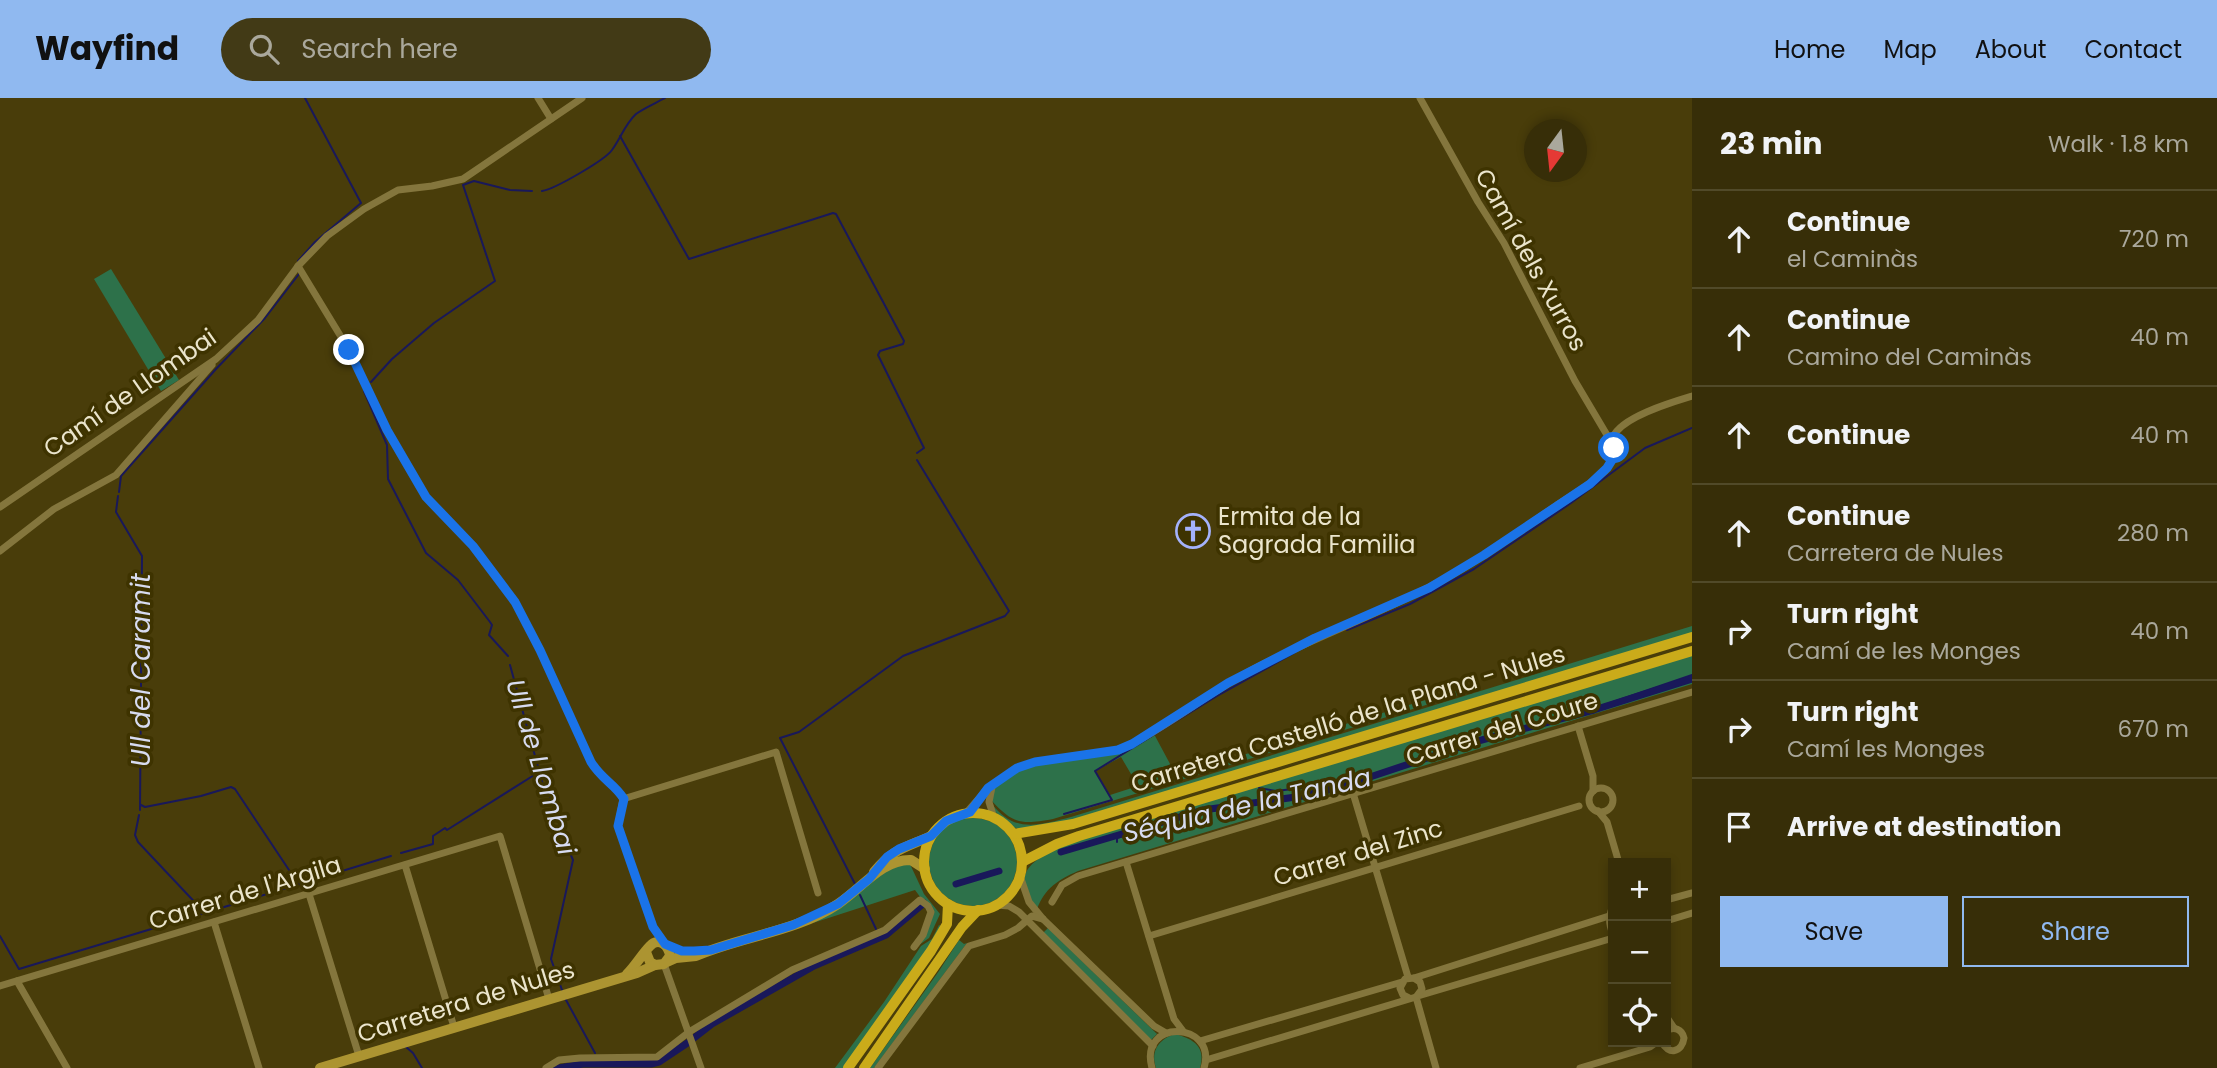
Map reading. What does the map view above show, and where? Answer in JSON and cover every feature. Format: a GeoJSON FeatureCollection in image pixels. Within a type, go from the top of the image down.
{"type":"FeatureCollection","features":[{"type":"Feature","properties":{"kind":"main road","name":"Carretera Castelló de la Plana - Nules"},"geometry":{"type":"LineString","coordinates":[[1014,834],[1073,824],[1692,638]]}},
{"type":"Feature","properties":{"kind":"main road","name":"Carretera Castelló de la Plana - Nules"},"geometry":{"type":"LineString","coordinates":[[1022,862],[1079,836],[1692,651]]}},
{"type":"Feature","properties":{"kind":"main road"},"geometry":{"type":"LineString","coordinates":[[966,813],[980,813],[994,818],[1014,834],[1022,862],[1020,876],[1011,893],[997,905],[978,910],[963,909],[948,904],[934,891],[925,870],[926,852],[931,836],[946,821],[966,813]]}},
{"type":"Feature","properties":{"kind":"main road","name":"Carretera de Nules"},"geometry":{"type":"LineString","coordinates":[[869,879],[887,857],[931,836]]}},
{"type":"Feature","properties":{"kind":"main road","name":"Carretera de Nules"},"geometry":{"type":"LineString","coordinates":[[320,1068],[663,966],[676,958],[696,956],[793,925],[838,904],[869,879],[900,860],[911,860],[925,870]]}},
{"type":"Feature","properties":{"kind":"main road"},"geometry":{"type":"LineString","coordinates":[[848,1068],[938,939],[948,920],[948,904]]}},
{"type":"Feature","properties":{"kind":"main road"},"geometry":{"type":"LineString","coordinates":[[864,1068],[962,927],[978,910]]}},
{"type":"Feature","properties":{"kind":"main road"},"geometry":{"type":"LineString","coordinates":[[624,976],[649,948],[657,942],[665,944],[670,956],[663,966],[647,958],[649,948]]}},
{"type":"Feature","properties":{"kind":"main road","name":"Carretera de Nules"},"geometry":{"type":"LineString","coordinates":[[665,944],[682,951],[711,950]]}},
{"type":"Feature","properties":{"kind":"street"},"geometry":{"type":"LineString","coordinates":[[538,98],[551,119]]}},
{"type":"Feature","properties":{"kind":"street","name":"Camí de Llombai"},"geometry":{"type":"LineString","coordinates":[[0,507],[216,359],[258,320],[299,266],[327,236],[383,197],[398,190],[463,180],[582,98]]}},
{"type":"Feature","properties":{"kind":"street","name":"Camí dels Xurros"},"geometry":{"type":"LineString","coordinates":[[1420,98],[1504,243],[1575,381],[1607,435],[1612,438]]}},
{"type":"Feature","properties":{"kind":"street"},"geometry":{"type":"LineString","coordinates":[[299,266],[349,350],[387,430],[426,497],[473,546],[515,602],[591,762],[599,776],[617,788],[624,799],[618,826],[653,927],[665,944]]}},
{"type":"Feature","properties":{"kind":"street"},"geometry":{"type":"LineString","coordinates":[[0,551],[54,509],[116,475],[201,380],[216,359]]}},
{"type":"Feature","properties":{"kind":"street"},"geometry":{"type":"LineString","coordinates":[[966,813],[994,783],[1017,768],[1035,762],[1098,754],[1132,744],[1254,669],[1315,638],[1429,588],[1484,555],[1590,484],[1612,460],[1612,438],[1630,420],[1692,396]]}},
{"type":"Feature","properties":{"kind":"street","name":"Carrer del Coure"},"geometry":{"type":"LineString","coordinates":[[1052,902],[1062,885],[1079,876],[1692,692]]}},
{"type":"Feature","properties":{"kind":"street"},"geometry":{"type":"LineString","coordinates":[[1578,726],[1593,776],[1593,806],[1607,822]]}},
{"type":"Feature","properties":{"kind":"street"},"geometry":{"type":"LineString","coordinates":[[624,799],[776,752],[818,893]]}},
{"type":"Feature","properties":{"kind":"street"},"geometry":{"type":"LineString","coordinates":[[1593,776],[1612,798],[1607,822],[1618,858]]}},
{"type":"Feature","properties":{"kind":"street"},"geometry":{"type":"LineString","coordinates":[[994,783],[989,802],[994,818]]}},
{"type":"Feature","properties":{"kind":"street"},"geometry":{"type":"LineString","coordinates":[[1593,791],[1602,788]]}},
{"type":"Feature","properties":{"kind":"street"},"geometry":{"type":"LineString","coordinates":[[1353,793],[1408,979]]}},
{"type":"Feature","properties":{"kind":"street","name":"Carrer del Zinc"},"geometry":{"type":"LineString","coordinates":[[1149,936],[1578,806],[1593,806]]}},
{"type":"Feature","properties":{"kind":"street"},"geometry":{"type":"LineString","coordinates":[[1593,806],[1609,808]]}},
{"type":"Feature","properties":{"kind":"street","name":"Carrer de l'Argila"},"geometry":{"type":"LineString","coordinates":[[0,986],[500,836],[549,999]]}},
{"type":"Feature","properties":{"kind":"street"},"geometry":{"type":"LineString","coordinates":[[1126,862],[1174,1019],[1183,1031],[1200,1041],[1608,916]]}},
{"type":"Feature","properties":{"kind":"street"},"geometry":{"type":"LineString","coordinates":[[405,865],[454,1027]]}},
{"type":"Feature","properties":{"kind":"street"},"geometry":{"type":"LineString","coordinates":[[1020,876],[1029,902],[1043,919],[1157,1028],[1168,1032],[1183,1031]]}},
{"type":"Feature","properties":{"kind":"street"},"geometry":{"type":"LineString","coordinates":[[1671,899],[1692,893]]}},
{"type":"Feature","properties":{"kind":"street"},"geometry":{"type":"LineString","coordinates":[[309,894],[359,1056]]}},
{"type":"Feature","properties":{"kind":"street"},"geometry":{"type":"LineString","coordinates":[[546,1068],[559,1060],[580,1058],[657,1058],[689,1032],[792,970],[885,930],[920,900],[932,912],[923,935],[914,947]]}},
{"type":"Feature","properties":{"kind":"street"},"geometry":{"type":"LineString","coordinates":[[997,905],[1015,909],[1153,1046]]}},
{"type":"Feature","properties":{"kind":"street"},"geometry":{"type":"LineString","coordinates":[[1671,919],[1692,913]]}},
{"type":"Feature","properties":{"kind":"street"},"geometry":{"type":"LineString","coordinates":[[878,1068],[969,946],[1002,936],[1018,928],[1025,919],[1032,916],[1043,919]]}},
{"type":"Feature","properties":{"kind":"street"},"geometry":{"type":"LineString","coordinates":[[214,922],[258,1068]]}},
{"type":"Feature","properties":{"kind":"street"},"geometry":{"type":"LineString","coordinates":[[649,948],[653,927]]}},
{"type":"Feature","properties":{"kind":"street"},"geometry":{"type":"LineString","coordinates":[[1018,928],[1037,932]]}},
{"type":"Feature","properties":{"kind":"street"},"geometry":{"type":"LineString","coordinates":[[1200,1041],[1205,1064],[1608,938]]}},
{"type":"Feature","properties":{"kind":"street"},"geometry":{"type":"LineString","coordinates":[[663,966],[701,1068]]}},
{"type":"Feature","properties":{"kind":"street"},"geometry":{"type":"LineString","coordinates":[[1408,979],[1400,989],[1403,995],[1415,997]]}},
{"type":"Feature","properties":{"kind":"street"},"geometry":{"type":"LineString","coordinates":[[1408,979],[1420,982],[1422,989],[1415,997]]}},
{"type":"Feature","properties":{"kind":"street"},"geometry":{"type":"LineString","coordinates":[[17,981],[67,1068]]}},
{"type":"Feature","properties":{"kind":"street"},"geometry":{"type":"LineString","coordinates":[[1415,997],[1436,1068]]}},
{"type":"Feature","properties":{"kind":"street"},"geometry":{"type":"LineString","coordinates":[[1152,1068],[1150,1056],[1153,1046],[1168,1032],[1174,1019]]}},
{"type":"Feature","properties":{"kind":"street"},"geometry":{"type":"LineString","coordinates":[[1674,1031],[1692,1034]]}},
{"type":"Feature","properties":{"kind":"street"},"geometry":{"type":"LineString","coordinates":[[1674,1031],[1684,1042]]}},
{"type":"Feature","properties":{"kind":"street"},"geometry":{"type":"LineString","coordinates":[[1662,1047],[1671,1051],[1678,1050],[1692,1034]]}},
{"type":"Feature","properties":{"kind":"street"},"geometry":{"type":"LineString","coordinates":[[1580,1068],[1651,1047]]}},
{"type":"Feature","properties":{"kind":"green space"},"geometry":{"type":"Polygon","coordinates":[[[111,269],[179,380],[161,391],[94,279],[111,269]]]}},
{"type":"Feature","properties":{"kind":"green space"},"geometry":{"type":"Polygon","coordinates":[[[1692,626],[1692,634],[1063,823],[1019,829],[993,810],[992,804],[1010,820],[1028,825],[1071,817],[1692,626]]]}},
{"type":"Feature","properties":{"kind":"green space"},"geometry":{"type":"Polygon","coordinates":[[[1692,655],[1692,684],[1078,871],[1053,886],[1044,895],[1037,909],[1025,887],[1024,879],[1032,864],[1060,846],[1692,655]]]}},
{"type":"Feature","properties":{"kind":"green space"},"geometry":{"type":"Polygon","coordinates":[[[1472,686],[1475,690],[1053,819],[1018,821],[1005,814],[991,800],[995,785],[1003,778],[1035,764],[1104,755],[1154,734],[1176,775],[1472,686]],[[1121,757],[1095,771],[1110,795],[1138,786],[1121,757]]]}},
{"type":"Feature","properties":{"kind":"green space"},"geometry":{"type":"Polygon","coordinates":[[[973,818],[990,821],[1004,831],[1014,845],[1017,862],[1014,879],[1004,893],[990,903],[973,906],[956,903],[942,893],[932,879],[929,862],[932,845],[942,831],[956,821],[973,818]]]}},
{"type":"Feature","properties":{"kind":"green space"},"geometry":{"type":"Polygon","coordinates":[[[909,862],[924,894],[940,914],[929,938],[919,945],[932,913],[915,890],[813,923],[884,871],[909,862]]]}},
{"type":"Feature","properties":{"kind":"green space"},"geometry":{"type":"Polygon","coordinates":[[[939,925],[941,926],[934,940],[844,1068],[835,1068],[921,946],[932,939],[939,925]]]}},
{"type":"Feature","properties":{"kind":"green space"},"geometry":{"type":"Polygon","coordinates":[[[1048,928],[1157,1034],[1151,1040],[1042,934],[1048,928]]]}},
{"type":"Feature","properties":{"kind":"green space"},"geometry":{"type":"Polygon","coordinates":[[[959,940],[967,943],[874,1068],[870,1068],[939,971],[959,940]]]}},
{"type":"Feature","properties":{"kind":"green space"},"geometry":{"type":"Polygon","coordinates":[[[1175,1034],[1193,1041],[1200,1049],[1200,1068],[1156,1068],[1154,1056],[1157,1046],[1175,1034]]]}},
{"type":"Feature","properties":{"kind":"waterway","name":"Ull del Caramit"},"geometry":{"type":"LineString","coordinates":[[298,261],[315,242],[361,203],[305,98]]}},
{"type":"Feature","properties":{"kind":"waterway","name":"Ull de Llombai"},"geometry":{"type":"LineString","coordinates":[[542,191],[568,180],[608,155],[636,114],[665,98]]}},
{"type":"Feature","properties":{"kind":"waterway"},"geometry":{"type":"LineString","coordinates":[[620,136],[689,259],[836,214],[904,341],[903,344],[880,351],[878,355],[924,448],[917,453]]}},
{"type":"Feature","properties":{"kind":"waterway","name":"Ull de Llombai"},"geometry":{"type":"LineString","coordinates":[[371,382],[392,359],[434,323],[495,281],[463,185],[474,181],[510,190],[532,191]]}},
{"type":"Feature","properties":{"kind":"waterway","name":"Ull del Caramit"},"geometry":{"type":"LineString","coordinates":[[119,492],[121,476],[265,318],[299,274]]}},
{"type":"Feature","properties":{"kind":"waterway","name":"Ull de Llombai"},"geometry":{"type":"LineString","coordinates":[[364,391],[387,445],[388,479],[426,553],[458,580],[492,625],[489,635],[508,656]]}},
{"type":"Feature","properties":{"kind":"waterway"},"geometry":{"type":"LineString","coordinates":[[1347,630],[1410,604],[1474,569],[1571,503],[1645,448],[1692,428]]}},
{"type":"Feature","properties":{"kind":"waterway"},"geometry":{"type":"LineString","coordinates":[[855,884],[780,738],[799,732],[903,656],[1005,616],[1009,611],[917,460]]}},
{"type":"Feature","properties":{"kind":"waterway","name":"Ull del Caramit"},"geometry":{"type":"LineString","coordinates":[[118,496],[116,512],[142,556],[140,810]]}},
{"type":"Feature","properties":{"kind":"waterway"},"geometry":{"type":"LineString","coordinates":[[1064,814],[1112,800],[1095,771],[1217,696],[1294,653]]}},
{"type":"Feature","properties":{"kind":"waterway","name":"Ull de Llombai"},"geometry":{"type":"LineString","coordinates":[[510,665],[543,785],[553,802],[553,810],[573,860],[551,959],[562,990]]}},
{"type":"Feature","properties":{"kind":"waterway","name":"Séquia de la Tanda"},"geometry":{"type":"LineString","coordinates":[[1259,788],[1276,791],[1350,782],[1485,737],[1604,705],[1692,675]]}},
{"type":"Feature","properties":{"kind":"waterway","name":"Séquia de la Tanda"},"geometry":{"type":"LineString","coordinates":[[1597,709],[1692,679]]}},
{"type":"Feature","properties":{"kind":"waterway","name":"Séquia de la Tanda"},"geometry":{"type":"LineString","coordinates":[[1061,852],[1203,810],[1303,796],[1340,787],[1478,741],[1594,710]]}},
{"type":"Feature","properties":{"kind":"waterway"},"geometry":{"type":"LineString","coordinates":[[401,853],[433,844],[433,836],[539,772]]}},
{"type":"Feature","properties":{"kind":"waterway"},"geometry":{"type":"LineString","coordinates":[[141,805],[145,807],[231,787],[235,789],[299,885]]}},
{"type":"Feature","properties":{"kind":"waterway","name":"Séquia de la Tanda"},"geometry":{"type":"LineString","coordinates":[[1117,842],[1117,838],[1200,813],[1304,796]]}},
{"type":"Feature","properties":{"kind":"waterway","name":"Ull del Caramit"},"geometry":{"type":"LineString","coordinates":[[139,815],[135,835],[138,842],[204,912]]}},
{"type":"Feature","properties":{"kind":"waterway"},"geometry":{"type":"LineString","coordinates":[[251,899],[391,856]]}},
{"type":"Feature","properties":{"kind":"waterway","name":"Séquia de la Tanda"},"geometry":{"type":"LineString","coordinates":[[956,884],[999,871]]}},
{"type":"Feature","properties":{"kind":"waterway"},"geometry":{"type":"LineString","coordinates":[[860,895],[876,929]]}},
{"type":"Feature","properties":{"kind":"waterway"},"geometry":{"type":"LineString","coordinates":[[0,936],[19,969],[244,901]]}},
{"type":"Feature","properties":{"kind":"waterway","name":"Séquia de la Tanda"},"geometry":{"type":"LineString","coordinates":[[694,1038],[712,1024],[814,966],[886,935],[924,903]]}},
{"type":"Feature","properties":{"kind":"waterway","name":"Séquia de la Tanda"},"geometry":{"type":"LineString","coordinates":[[732,1010],[810,966]]}},
{"type":"Feature","properties":{"kind":"waterway","name":"Ull de Llombai"},"geometry":{"type":"LineString","coordinates":[[566,1000],[595,1053]]}},
{"type":"Feature","properties":{"kind":"waterway","name":"Séquia de la Tanda"},"geometry":{"type":"LineString","coordinates":[[696,1034],[709,1024]]}},
{"type":"Feature","properties":{"kind":"waterway","name":"Séquia de la Tanda"},"geometry":{"type":"LineString","coordinates":[[661,1058],[686,1041]]}},
{"type":"Feature","properties":{"kind":"waterway","name":"Séquia de la Tanda"},"geometry":{"type":"LineString","coordinates":[[559,1068],[583,1064],[651,1064],[659,1062],[689,1042]]}},
{"type":"Feature","properties":{"kind":"waterway"},"geometry":{"type":"LineString","coordinates":[[406,1047],[422,1068]]}},
{"type":"Feature","properties":{"kind":"waterway","name":"Séquia de la Tanda"},"geometry":{"type":"LineString","coordinates":[[553,1068],[584,1061],[656,1060]]}},
{"type":"Feature","properties":{"kind":"place","name":"Ermita de la Sagrada Familia"},"geometry":{"type":"Point","coordinates":[1193,531]}},
{"type":"Feature","properties":{"kind":"route"},"geometry":{"type":"LineString","coordinates":[[349,350],[387,430],[426,497],[473,546],[515,602],[591,762],[599,776],[617,788],[624,799],[618,826],[653,927],[664,943],[682,951],[711,950],[817,916],[854,892],[887,857],[931,836],[953,817],[970,812],[988,788],[1017,768],[1035,762],[1118,750],[1132,744],[1254,669],[1315,638],[1429,588],[1484,555],[1590,484],[1607,468],[1614,448]]}}]}
